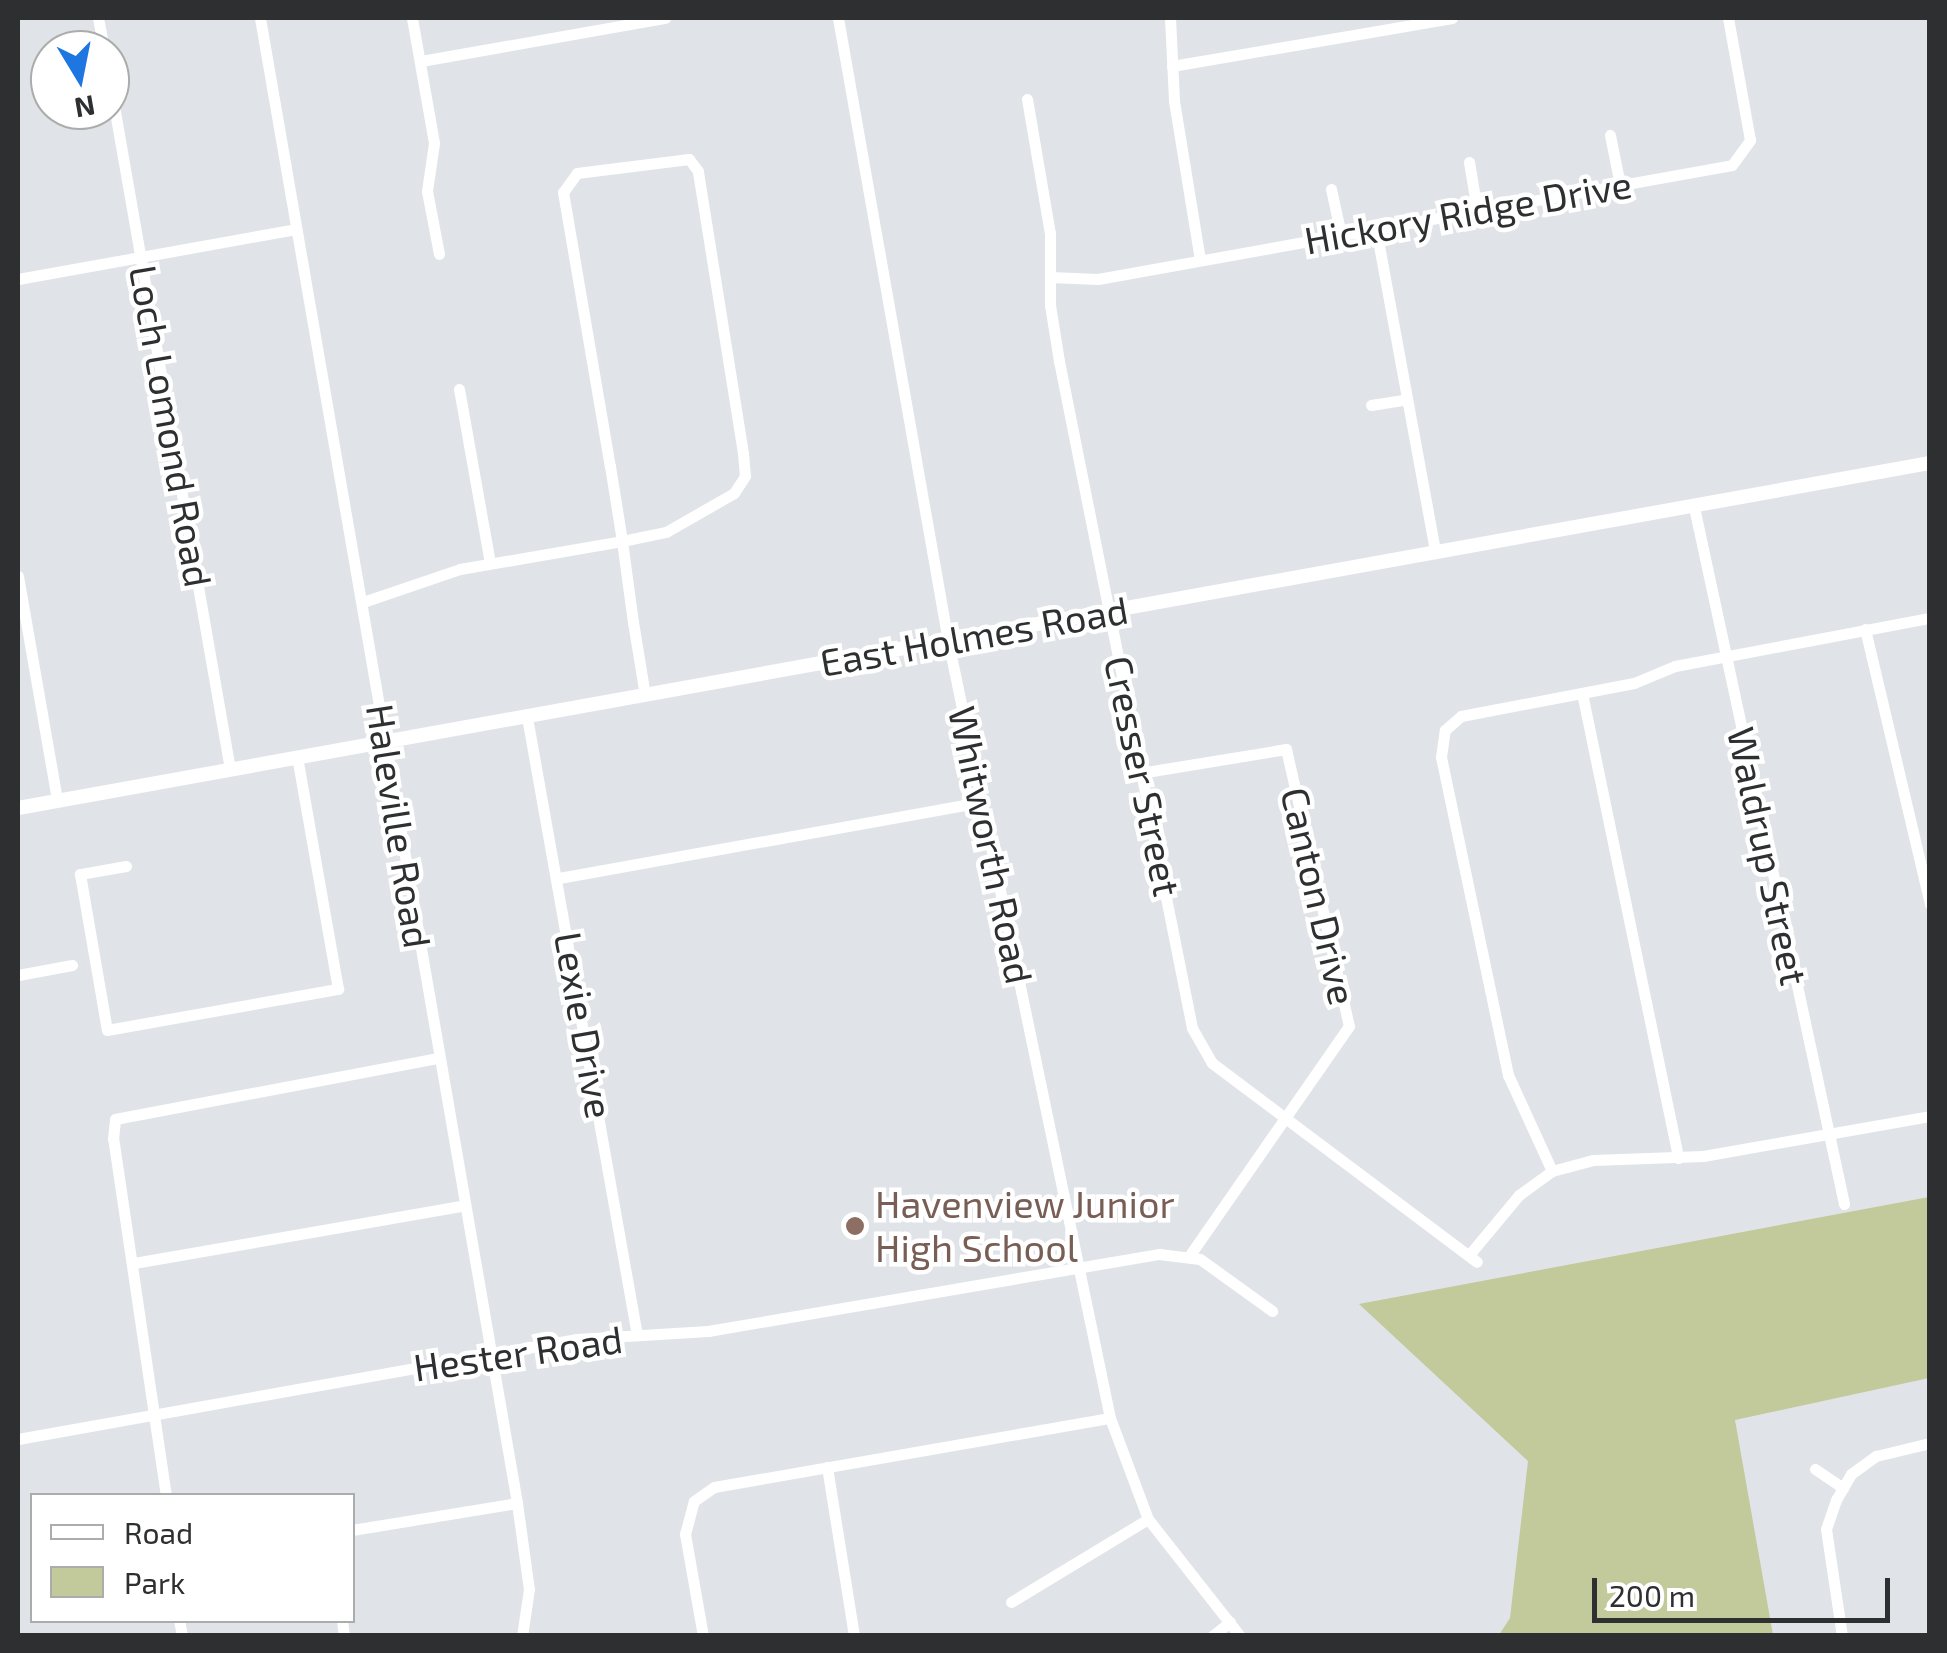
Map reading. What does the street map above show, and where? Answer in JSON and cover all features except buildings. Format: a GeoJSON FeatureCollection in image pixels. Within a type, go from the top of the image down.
{"type":"FeatureCollection","features":[{"type":"Feature","properties":{"kind":"main road","name":"East Holmes Road"},"geometry":{"type":"LineString","coordinates":[[18,808],[1930,463]]}},
{"type":"Feature","properties":{"kind":"street","name":"Haleville Road"},"geometry":{"type":"LineString","coordinates":[[260,18],[517,1503],[529,1589],[522,1636]]}},
{"type":"Feature","properties":{"kind":"street"},"geometry":{"type":"LineString","coordinates":[[412,18],[434,148],[427,191],[439,254]]}},
{"type":"Feature","properties":{"kind":"street"},"geometry":{"type":"LineString","coordinates":[[420,61],[665,18]]}},
{"type":"Feature","properties":{"kind":"street","name":"Whitworth Road"},"geometry":{"type":"LineString","coordinates":[[838,18],[948,641],[1110,1418],[1148,1519],[1240,1636]]}},
{"type":"Feature","properties":{"kind":"street"},"geometry":{"type":"LineString","coordinates":[[1170,18],[1172,66],[1200,260]]}},
{"type":"Feature","properties":{"kind":"street"},"geometry":{"type":"LineString","coordinates":[[1172,66],[1452,18]]}},
{"type":"Feature","properties":{"kind":"street","name":"Hickory Ridge Drive"},"geometry":{"type":"LineString","coordinates":[[1050,277],[1098,278],[1732,165],[1745,155],[1750,140],[1728,18]]}},
{"type":"Feature","properties":{"kind":"street","name":"Cresser Street"},"geometry":{"type":"LineString","coordinates":[[1027,99],[1049,223],[1057,346],[1108,612],[1146,772],[1192,1028],[1212,1063],[1286,1113],[1473,1258],[1518,1195],[1552,1170]]}},
{"type":"Feature","properties":{"kind":"street","name":"Loch Lomond Road"},"geometry":{"type":"LineString","coordinates":[[119,130],[230,770]]}},
{"type":"Feature","properties":{"kind":"street"},"geometry":{"type":"LineString","coordinates":[[1610,135],[1620,185]]}},
{"type":"Feature","properties":{"kind":"street"},"geometry":{"type":"LineString","coordinates":[[363,602],[490,563],[622,541],[675,528],[734,493],[745,476],[697,164],[667,157],[568,179],[563,192],[622,541],[645,696]]}},
{"type":"Feature","properties":{"kind":"street"},"geometry":{"type":"LineString","coordinates":[[1469,162],[1477,210]]}},
{"type":"Feature","properties":{"kind":"street"},"geometry":{"type":"LineString","coordinates":[[1331,188],[1341,235]]}},
{"type":"Feature","properties":{"kind":"street"},"geometry":{"type":"LineString","coordinates":[[18,279],[296,229]]}},
{"type":"Feature","properties":{"kind":"street"},"geometry":{"type":"LineString","coordinates":[[1376,229],[1435,552]]}},
{"type":"Feature","properties":{"kind":"street"},"geometry":{"type":"LineString","coordinates":[[460,388],[490,563]]}},
{"type":"Feature","properties":{"kind":"street"},"geometry":{"type":"LineString","coordinates":[[1371,406],[1406,399]]}},
{"type":"Feature","properties":{"kind":"street","name":"Waldrup Street"},"geometry":{"type":"LineString","coordinates":[[1694,507],[1826,1135],[1844,1204]]}},
{"type":"Feature","properties":{"kind":"street"},"geometry":{"type":"LineString","coordinates":[[18,576],[57,800]]}},
{"type":"Feature","properties":{"kind":"street"},"geometry":{"type":"LineString","coordinates":[[1930,618],[1726,654],[1582,694],[1461,716],[1445,730],[1441,756],[1508,1075],[1552,1170],[1594,1160],[1678,1158],[1930,1116]]}},
{"type":"Feature","properties":{"kind":"street"},"geometry":{"type":"LineString","coordinates":[[1866,629],[1930,904]]}},
{"type":"Feature","properties":{"kind":"street"},"geometry":{"type":"LineString","coordinates":[[1582,694],[1678,1158]]}},
{"type":"Feature","properties":{"kind":"street","name":"Lexie Drive"},"geometry":{"type":"LineString","coordinates":[[527,716],[637,1334]]}},
{"type":"Feature","properties":{"kind":"street","name":"Canton Drive"},"geometry":{"type":"LineString","coordinates":[[1146,772],[1286,749],[1349,1026],[1190,1255]]}},
{"type":"Feature","properties":{"kind":"street"},"geometry":{"type":"LineString","coordinates":[[126,866],[80,874],[107,1030],[338,989],[298,758]]}},
{"type":"Feature","properties":{"kind":"street"},"geometry":{"type":"LineString","coordinates":[[558,878],[981,802]]}},
{"type":"Feature","properties":{"kind":"street"},"geometry":{"type":"LineString","coordinates":[[18,975],[72,965]]}},
{"type":"Feature","properties":{"kind":"street"},"geometry":{"type":"LineString","coordinates":[[166,1493],[158,1414],[112,1139],[116,1119],[438,1058]]}},
{"type":"Feature","properties":{"kind":"street"},"geometry":{"type":"LineString","coordinates":[[134,1263],[465,1205]]}},
{"type":"Feature","properties":{"kind":"street"},"geometry":{"type":"LineString","coordinates":[[1190,1255],[1272,1312]]}},
{"type":"Feature","properties":{"kind":"street","name":"Hester Road"},"geometry":{"type":"LineString","coordinates":[[18,1439],[492,1354],[637,1334],[718,1330],[1080,1268],[1190,1255]]}},
{"type":"Feature","properties":{"kind":"street"},"geometry":{"type":"LineString","coordinates":[[703,1636],[685,1534],[694,1501],[714,1487],[1110,1418]]}},
{"type":"Feature","properties":{"kind":"street"},"geometry":{"type":"LineString","coordinates":[[1842,1636],[1826,1530],[1843,1488],[1876,1456],[1930,1443]]}},
{"type":"Feature","properties":{"kind":"street"},"geometry":{"type":"LineString","coordinates":[[827,1468],[854,1636]]}},
{"type":"Feature","properties":{"kind":"street"},"geometry":{"type":"LineString","coordinates":[[1815,1469],[1843,1488]]}},
{"type":"Feature","properties":{"kind":"street"},"geometry":{"type":"LineString","coordinates":[[355,1530],[517,1503]]}},
{"type":"Feature","properties":{"kind":"street"},"geometry":{"type":"LineString","coordinates":[[1011,1602],[1148,1519]]}},
{"type":"Feature","properties":{"kind":"street"},"geometry":{"type":"LineString","coordinates":[[1212,1636],[1230,1622]]}},
{"type":"Feature","properties":{"kind":"green space"},"geometry":{"type":"Polygon","coordinates":[[[1929,1197],[1929,1378],[1735,1420],[1773,1635],[1499,1635],[1510,1618],[1528,1461],[1359,1304],[1929,1197]]]}},
{"type":"Feature","properties":{"kind":"place","name":"Havenview Junior High School"},"geometry":{"type":"Point","coordinates":[855,1226]}}]}
